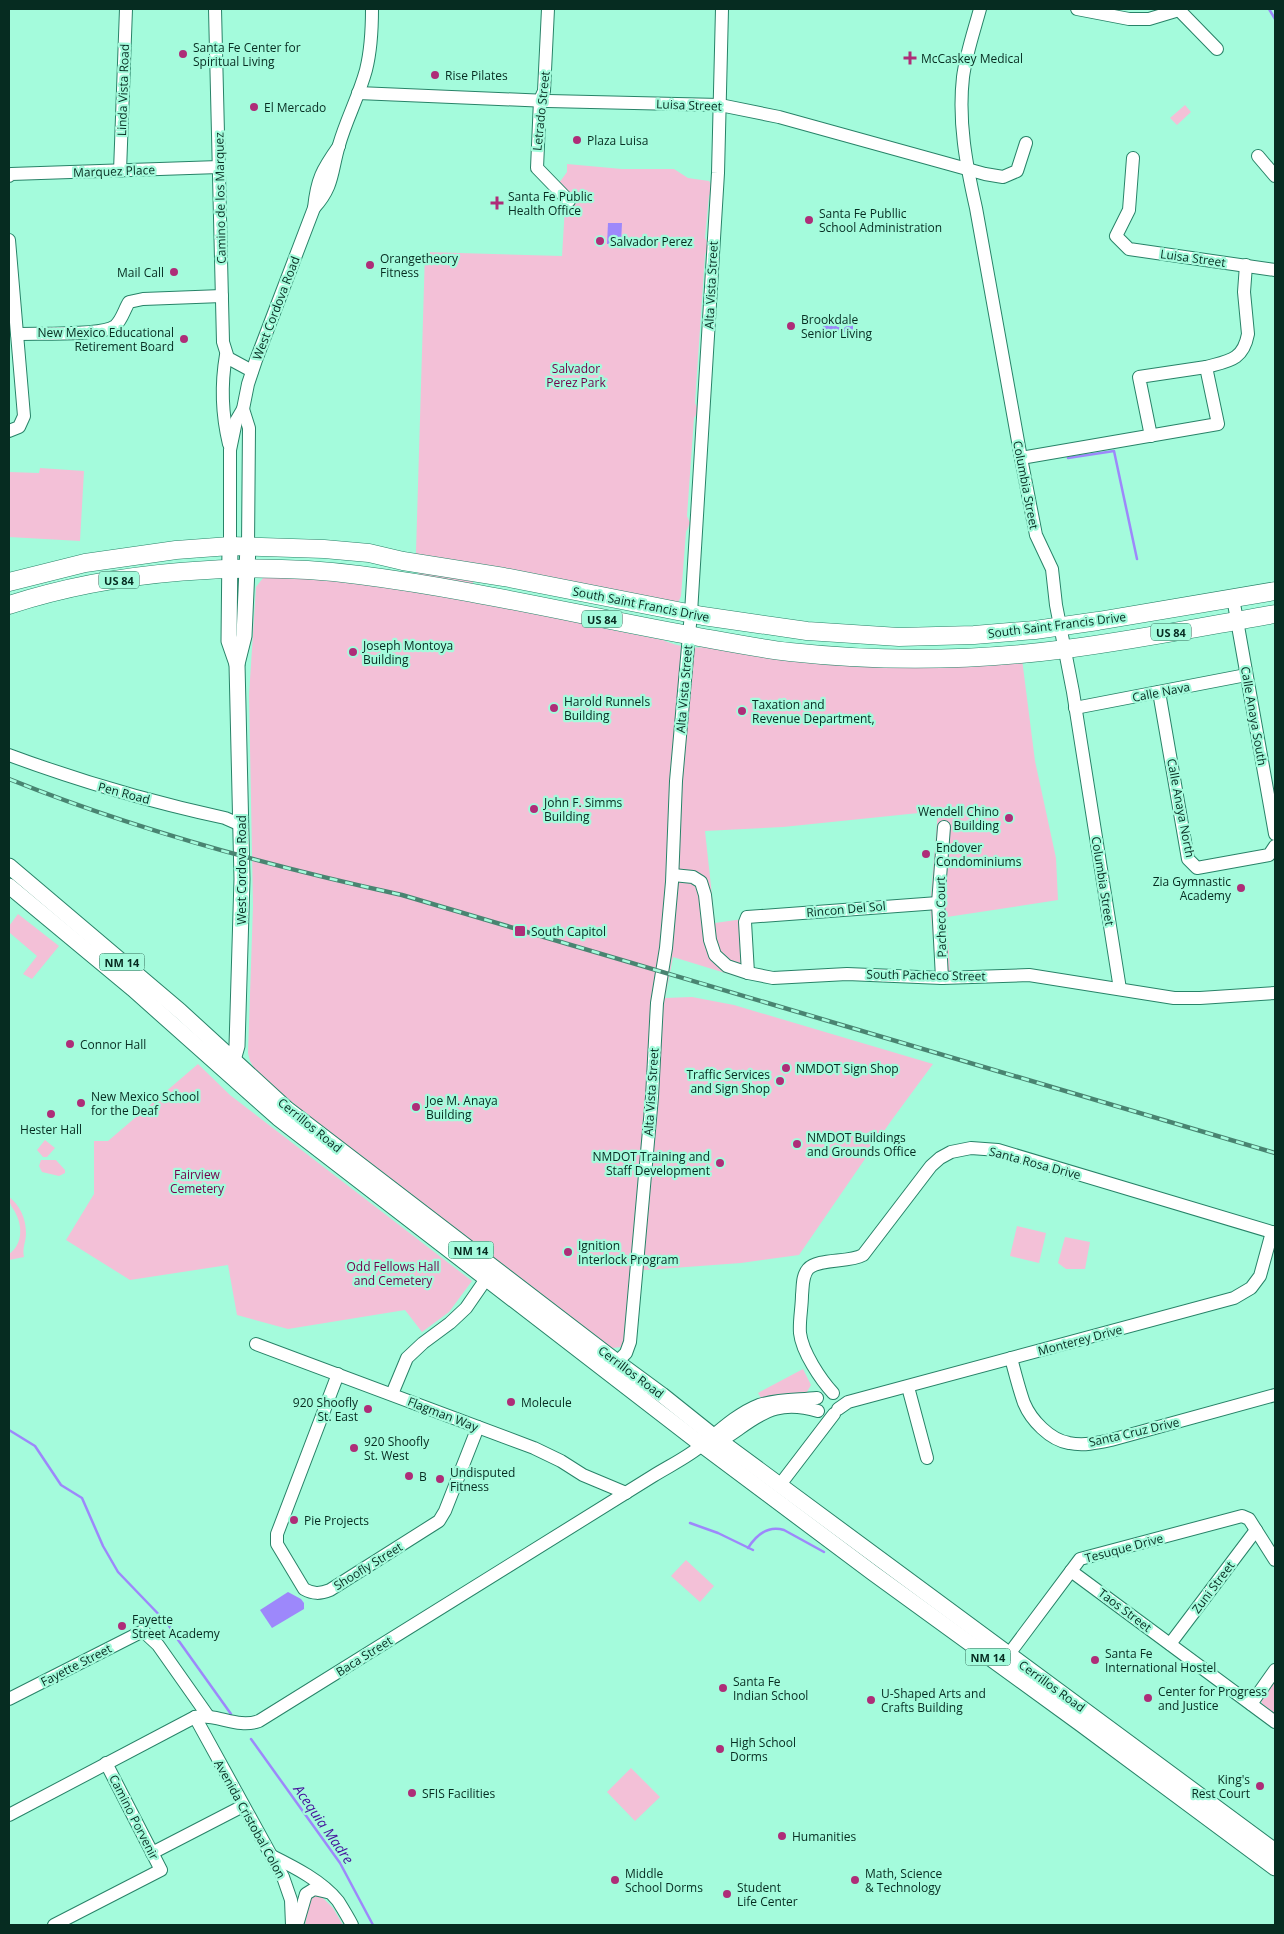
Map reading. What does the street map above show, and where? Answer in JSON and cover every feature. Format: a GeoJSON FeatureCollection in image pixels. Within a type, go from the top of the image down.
{"type":"FeatureCollection","features":[{"type":"Feature","properties":{"kind":"highway","name":"South Saint Francis Drive"},"geometry":{"type":"LineString","coordinates":[[9,582],[85,563],[130,556],[230,546],[324,549],[369,552],[412,562],[691,614],[798,630],[899,637],[1005,633],[1061,627],[1275,590]]}},
{"type":"Feature","properties":{"kind":"highway","name":"South Saint Francis Drive"},"geometry":{"type":"LineString","coordinates":[[9,605],[64,590],[122,579],[180,572],[239,569],[325,572],[400,581],[786,652],[892,659],[975,658],[1066,649],[1275,614]]}},
{"type":"Feature","properties":{"kind":"main road","name":"West Cordova Road"},"geometry":{"type":"LineString","coordinates":[[230,546],[239,569]]}},
{"type":"Feature","properties":{"kind":"main road","name":"West Cordova Road"},"geometry":{"type":"LineString","coordinates":[[228,1075],[237,1046],[241,825],[237,664],[229,641],[239,569],[248,546]]}},
{"type":"Feature","properties":{"kind":"main road","name":"Cerrillos Road"},"geometry":{"type":"LineString","coordinates":[[9,866],[114,964],[228,1075],[278,1118],[486,1279],[711,1441],[779,1486],[1004,1660],[1272,1854]]}},
{"type":"Feature","properties":{"kind":"main road","name":"Cerrillos Road"},"geometry":{"type":"LineString","coordinates":[[9,886],[114,964],[234,1060],[288,1109],[662,1395],[711,1441],[873,1574],[1004,1660]]}},
{"type":"Feature","properties":{"kind":"street","name":"Linda Vista Road"},"geometry":{"type":"LineString","coordinates":[[120,171],[126,9]]}},
{"type":"Feature","properties":{"kind":"street","name":"Camino de los Marquez"},"geometry":{"type":"LineString","coordinates":[[216,9],[223,342],[226,355],[223,373],[224,419],[230,450]]}},
{"type":"Feature","properties":{"kind":"street","name":"West Cordova Road"},"geometry":{"type":"LineString","coordinates":[[230,546],[230,450],[236,422],[243,409],[252,371],[314,208],[316,185],[322,171],[339,146],[358,93],[369,55],[372,9]]}},
{"type":"Feature","properties":{"kind":"street","name":"Letrado Street"},"geometry":{"type":"LineString","coordinates":[[548,9],[544,91],[540,100],[537,168],[569,201]]}},
{"type":"Feature","properties":{"kind":"street","name":"Alta Vista Street"},"geometry":{"type":"LineString","coordinates":[[617,1362],[626,1353],[630,1342],[652,1097],[657,1003],[666,948],[673,875],[676,781],[691,614],[718,180],[722,9]]}},
{"type":"Feature","properties":{"kind":"street","name":"Columbia Street"},"geometry":{"type":"LineString","coordinates":[[980,9],[963,75],[961,106],[967,168],[1036,535],[1052,570],[1056,605],[1066,649],[1120,989]]}},
{"type":"Feature","properties":{"kind":"street"},"geometry":{"type":"LineString","coordinates":[[1076,9],[1129,19],[1149,19],[1179,9],[1217,49]]}},
{"type":"Feature","properties":{"kind":"street","name":"Luisa Street"},"geometry":{"type":"LineString","coordinates":[[358,93],[720,105],[779,117],[997,176],[1011,175],[1017,171],[1026,143]]}},
{"type":"Feature","properties":{"kind":"street"},"geometry":{"type":"LineString","coordinates":[[1258,156],[1275,176]]}},
{"type":"Feature","properties":{"kind":"street","name":"Luisa Street"},"geometry":{"type":"LineString","coordinates":[[1133,158],[1129,210],[1116,236],[1129,249],[1275,270]]}},
{"type":"Feature","properties":{"kind":"street","name":"Marquez Place"},"geometry":{"type":"LineString","coordinates":[[9,176],[11,174],[219,167]]}},
{"type":"Feature","properties":{"kind":"street"},"geometry":{"type":"LineString","coordinates":[[9,240],[24,416],[20,427],[9,431]]}},
{"type":"Feature","properties":{"kind":"street"},"geometry":{"type":"LineString","coordinates":[[1151,436],[1139,377],[1206,367],[1234,360],[1240,354],[1247,341],[1248,334],[1244,292],[1246,266]]}},
{"type":"Feature","properties":{"kind":"street"},"geometry":{"type":"LineString","coordinates":[[17,334],[92,332],[113,327],[121,320],[129,302],[143,299],[222,296]]}},
{"type":"Feature","properties":{"kind":"street"},"geometry":{"type":"LineString","coordinates":[[226,355],[231,360],[252,371]]}},
{"type":"Feature","properties":{"kind":"street"},"geometry":{"type":"LineString","coordinates":[[1021,458],[1218,424],[1206,367]]}},
{"type":"Feature","properties":{"kind":"street","name":"West Cordova Road"},"geometry":{"type":"LineString","coordinates":[[243,409],[249,428],[248,546]]}},
{"type":"Feature","properties":{"kind":"street","name":"Calle Anaya South"},"geometry":{"type":"LineString","coordinates":[[1233,598],[1275,834]]}},
{"type":"Feature","properties":{"kind":"street","name":"Calle Nava"},"geometry":{"type":"LineString","coordinates":[[1075,708],[1246,675]]}},
{"type":"Feature","properties":{"kind":"street","name":"Calle Anaya North"},"geometry":{"type":"LineString","coordinates":[[1160,692],[1188,859],[1198,868],[1268,855],[1275,846]]}},
{"type":"Feature","properties":{"kind":"street","name":"Pen Road"},"geometry":{"type":"LineString","coordinates":[[9,755],[64,776],[225,818],[241,825]]}},
{"type":"Feature","properties":{"kind":"street","name":"Pacheco Court"},"geometry":{"type":"LineString","coordinates":[[942,978],[938,903],[944,826]]}},
{"type":"Feature","properties":{"kind":"street","name":"South Pacheco Street"},"geometry":{"type":"LineString","coordinates":[[673,875],[693,877],[701,882],[705,896],[710,940],[715,955],[727,966],[748,974],[773,978],[847,974],[942,978],[1029,975],[1186,998],[1275,993]]}},
{"type":"Feature","properties":{"kind":"street","name":"Rincon Del Sol"},"geometry":{"type":"LineString","coordinates":[[748,974],[745,922],[748,917],[938,903]]}},
{"type":"Feature","properties":{"kind":"street","name":"Santa Rosa Drive"},"geometry":{"type":"LineString","coordinates":[[830,1404],[800,1334],[803,1277],[808,1268],[816,1264],[857,1258],[863,1254],[931,1166],[951,1152],[971,1148],[998,1150],[1274,1232]]}},
{"type":"Feature","properties":{"kind":"street","name":"Monterey Drive"},"geometry":{"type":"LineString","coordinates":[[711,1441],[776,1408],[830,1404],[908,1387],[1234,1298],[1251,1288],[1260,1276],[1274,1232]]}},
{"type":"Feature","properties":{"kind":"street"},"geometry":{"type":"LineString","coordinates":[[392,1394],[407,1358],[466,1308],[486,1279],[485,1260]]}},
{"type":"Feature","properties":{"kind":"street","name":"Flagman Way"},"geometry":{"type":"LineString","coordinates":[[256,1344],[529,1447],[561,1461],[583,1475],[626,1493]]}},
{"type":"Feature","properties":{"kind":"street","name":"Santa Cruz Drive"},"geometry":{"type":"LineString","coordinates":[[1011,1358],[1024,1404],[1034,1420],[1051,1435],[1068,1443],[1091,1444],[1111,1440],[1275,1395]]}},
{"type":"Feature","properties":{"kind":"street","name":"Shoofly Street"},"geometry":{"type":"LineString","coordinates":[[338,1374],[277,1534],[277,1544],[304,1589],[312,1593],[321,1594],[330,1590],[439,1521],[446,1511],[478,1427]]}},
{"type":"Feature","properties":{"kind":"street"},"geometry":{"type":"LineString","coordinates":[[908,1387],[927,1458]]}},
{"type":"Feature","properties":{"kind":"street"},"geometry":{"type":"LineString","coordinates":[[779,1486],[825,1427],[830,1404]]}},
{"type":"Feature","properties":{"kind":"street","name":"Baca Street"},"geometry":{"type":"LineString","coordinates":[[207,1717],[242,1724],[259,1721],[711,1441]]}},
{"type":"Feature","properties":{"kind":"street","name":"Tesuque Drive"},"geometry":{"type":"LineString","coordinates":[[1004,1660],[1080,1559],[1242,1516],[1249,1518],[1275,1560]]}},
{"type":"Feature","properties":{"kind":"street","name":"Zuni Street"},"geometry":{"type":"LineString","coordinates":[[1170,1644],[1256,1530]]}},
{"type":"Feature","properties":{"kind":"street","name":"Taos Street"},"geometry":{"type":"LineString","coordinates":[[1071,1570],[1275,1722]]}},
{"type":"Feature","properties":{"kind":"street","name":"Fayette Street"},"geometry":{"type":"LineString","coordinates":[[9,1698],[143,1631]]}},
{"type":"Feature","properties":{"kind":"street","name":"Avenida Cristobal Colon"},"geometry":{"type":"LineString","coordinates":[[143,1631],[158,1645],[207,1717],[243,1806],[272,1856],[288,1891],[292,1925]]}},
{"type":"Feature","properties":{"kind":"street"},"geometry":{"type":"LineString","coordinates":[[1251,1704],[1275,1670]]}},
{"type":"Feature","properties":{"kind":"street"},"geometry":{"type":"LineString","coordinates":[[9,1814],[106,1764],[207,1717]]}},
{"type":"Feature","properties":{"kind":"street","name":"Camino Porvenir"},"geometry":{"type":"LineString","coordinates":[[54,1925],[161,1870],[106,1764]]}},
{"type":"Feature","properties":{"kind":"street"},"geometry":{"type":"LineString","coordinates":[[152,1853],[243,1806]]}},
{"type":"Feature","properties":{"kind":"street"},"geometry":{"type":"LineString","coordinates":[[272,1856],[310,1878],[331,1894],[341,1905],[352,1925]]}},
{"type":"Feature","properties":{"kind":"street"},"geometry":{"type":"LineString","coordinates":[[296,1925],[306,1894],[318,1889],[331,1894]]}},
{"type":"Feature","properties":{"kind":"green space"},"geometry":{"type":"Polygon","coordinates":[[[1185,105],[1191,112],[1177,125],[1170,118],[1185,105]]]}},
{"type":"Feature","properties":{"kind":"green space","name":"Salvador Perez Park"},"geometry":{"type":"Polygon","coordinates":[[[567,164],[622,169],[674,169],[688,178],[709,181],[712,187],[709,196],[705,238],[709,244],[705,255],[695,403],[697,410],[694,418],[687,516],[690,523],[686,532],[681,596],[678,603],[473,567],[473,599],[577,620],[603,628],[689,647],[709,647],[715,645],[1022,659],[1035,761],[1056,858],[1058,900],[947,917],[950,973],[936,973],[930,906],[938,811],[783,827],[705,831],[715,923],[743,919],[748,980],[673,957],[665,998],[692,997],[734,1005],[933,1064],[891,1121],[799,1255],[741,1263],[632,1271],[625,1336],[622,1347],[612,1348],[605,1345],[302,1111],[255,1070],[248,1053],[253,906],[249,695],[256,587],[268,575],[420,589],[416,552],[425,252],[562,256],[566,190],[559,183],[567,172],[567,164]]]}},
{"type":"Feature","properties":{"kind":"green space"},"geometry":{"type":"Polygon","coordinates":[[[40,468],[84,471],[80,541],[9,537],[9,472],[39,473],[40,468]]]}},
{"type":"Feature","properties":{"kind":"green space"},"geometry":{"type":"Polygon","coordinates":[[[18,914],[59,946],[32,979],[23,974],[37,956],[9,934],[9,926],[18,914]]]}},
{"type":"Feature","properties":{"kind":"green space","name":"Fairview Cemetery"},"geometry":{"type":"Polygon","coordinates":[[[198,1064],[230,1095],[472,1281],[449,1312],[422,1332],[405,1310],[288,1329],[237,1315],[228,1265],[130,1280],[66,1240],[94,1194],[94,1141],[108,1141],[198,1064]]]}},
{"type":"Feature","properties":{"kind":"green space"},"geometry":{"type":"Polygon","coordinates":[[[45,1140],[55,1148],[47,1157],[43,1157],[37,1150],[45,1140]]]}},
{"type":"Feature","properties":{"kind":"green space"},"geometry":{"type":"Polygon","coordinates":[[[41,1160],[56,1160],[65,1170],[65,1173],[59,1176],[42,1172],[39,1166],[41,1160]]]}},
{"type":"Feature","properties":{"kind":"green space"},"geometry":{"type":"Polygon","coordinates":[[[9,1197],[22,1213],[26,1233],[23,1250],[24,1257],[9,1260],[9,1254],[19,1241],[20,1225],[10,1204],[9,1197]]]}},
{"type":"Feature","properties":{"kind":"green space"},"geometry":{"type":"Polygon","coordinates":[[[1017,1226],[1046,1233],[1039,1263],[1010,1256],[1017,1226]]]}},
{"type":"Feature","properties":{"kind":"green space"},"geometry":{"type":"Polygon","coordinates":[[[1065,1237],[1090,1242],[1085,1269],[1066,1269],[1058,1263],[1065,1237]]]}},
{"type":"Feature","properties":{"kind":"green space"},"geometry":{"type":"Polygon","coordinates":[[[803,1369],[811,1385],[807,1392],[761,1398],[758,1393],[803,1369]]]}},
{"type":"Feature","properties":{"kind":"green space"},"geometry":{"type":"Polygon","coordinates":[[[686,1560],[714,1586],[700,1602],[671,1576],[686,1560]]]}},
{"type":"Feature","properties":{"kind":"green space"},"geometry":{"type":"Polygon","coordinates":[[[1275,1681],[1275,1715],[1263,1706],[1261,1701],[1275,1681]]]}},
{"type":"Feature","properties":{"kind":"green space"},"geometry":{"type":"Polygon","coordinates":[[[631,1768],[660,1797],[635,1821],[607,1792],[631,1768]]]}},
{"type":"Feature","properties":{"kind":"green space"},"geometry":{"type":"Polygon","coordinates":[[[319,1894],[333,1908],[343,1925],[305,1925],[310,1896],[319,1894]]]}},
{"type":"Feature","properties":{"kind":"shaded area"},"geometry":{"type":"Polygon","coordinates":[[[608,223],[622,223],[621,244],[607,244],[608,223]]]}},
{"type":"Feature","properties":{"kind":"shaded area"},"geometry":{"type":"Polygon","coordinates":[[[826,323],[844,328],[849,324],[853,325],[853,329],[851,332],[829,333],[823,331],[822,328],[826,323]]]}},
{"type":"Feature","properties":{"kind":"shaded area"},"geometry":{"type":"Polygon","coordinates":[[[288,1592],[301,1599],[304,1603],[304,1609],[272,1628],[260,1610],[288,1592]]]}},
{"type":"Feature","properties":{"kind":"waterway"},"geometry":{"type":"LineString","coordinates":[[1269,9],[1275,19]]}},
{"type":"Feature","properties":{"kind":"waterway"},"geometry":{"type":"LineString","coordinates":[[1068,458],[1114,451],[1137,559]]}},
{"type":"Feature","properties":{"kind":"waterway","name":"Acequia Madre"},"geometry":{"type":"LineString","coordinates":[[9,1430],[35,1446],[61,1485],[82,1498],[103,1546],[118,1572],[168,1624],[231,1714]]}},
{"type":"Feature","properties":{"kind":"waterway"},"geometry":{"type":"LineString","coordinates":[[690,1523],[718,1533],[753,1550]]}},
{"type":"Feature","properties":{"kind":"waterway"},"geometry":{"type":"LineString","coordinates":[[748,1548],[763,1532],[778,1529],[784,1530],[824,1552]]}},
{"type":"Feature","properties":{"kind":"waterway","name":"Acequia Madre"},"geometry":{"type":"LineString","coordinates":[[251,1739],[340,1863],[373,1925]]}},
{"type":"Feature","properties":{"kind":"railway"},"geometry":{"type":"LineString","coordinates":[[9,779],[105,815],[203,845],[302,872],[402,895],[1275,1153]]}},
{"type":"Feature","properties":{"kind":"place","name":"Santa Fe Center for Spiritual Living"},"geometry":{"type":"Point","coordinates":[183,54]}},
{"type":"Feature","properties":{"kind":"place","name":"McCaskey Medical"},"geometry":{"type":"Point","coordinates":[910,58]}},
{"type":"Feature","properties":{"kind":"place","name":"Rise Pilates"},"geometry":{"type":"Point","coordinates":[435,75]}},
{"type":"Feature","properties":{"kind":"place","name":"El Mercado"},"geometry":{"type":"Point","coordinates":[254,107]}},
{"type":"Feature","properties":{"kind":"place","name":"Plaza Luisa"},"geometry":{"type":"Point","coordinates":[577,140]}},
{"type":"Feature","properties":{"kind":"place","name":"Santa Fe Public Health Office"},"geometry":{"type":"Point","coordinates":[497,203]}},
{"type":"Feature","properties":{"kind":"place","name":"Santa Fe Publlic School Administration"},"geometry":{"type":"Point","coordinates":[809,220]}},
{"type":"Feature","properties":{"kind":"place","name":"Salvador Perez"},"geometry":{"type":"Point","coordinates":[600,241]}},
{"type":"Feature","properties":{"kind":"place","name":"Orangetheory Fitness"},"geometry":{"type":"Point","coordinates":[370,265]}},
{"type":"Feature","properties":{"kind":"place","name":"Mail Call"},"geometry":{"type":"Point","coordinates":[174,272]}},
{"type":"Feature","properties":{"kind":"place","name":"Brookdale Senior Living"},"geometry":{"type":"Point","coordinates":[791,326]}},
{"type":"Feature","properties":{"kind":"place","name":"New Mexico Educational Retirement Board"},"geometry":{"type":"Point","coordinates":[184,339]}},
{"type":"Feature","properties":{"kind":"place","name":"Joseph Montoya Building"},"geometry":{"type":"Point","coordinates":[353,652]}},
{"type":"Feature","properties":{"kind":"place","name":"Harold Runnels Building"},"geometry":{"type":"Point","coordinates":[554,708]}},
{"type":"Feature","properties":{"kind":"place","name":"Taxation and Revenue Department,"},"geometry":{"type":"Point","coordinates":[742,711]}},
{"type":"Feature","properties":{"kind":"place","name":"John F. Simms Building"},"geometry":{"type":"Point","coordinates":[534,809]}},
{"type":"Feature","properties":{"kind":"place","name":"Wendell Chino Building"},"geometry":{"type":"Point","coordinates":[1009,818]}},
{"type":"Feature","properties":{"kind":"place","name":"Endover Condominiums"},"geometry":{"type":"Point","coordinates":[926,854]}},
{"type":"Feature","properties":{"kind":"place","name":"Zia Gymnastic Academy"},"geometry":{"type":"Point","coordinates":[1241,888]}},
{"type":"Feature","properties":{"kind":"place","name":"South Capitol"},"geometry":{"type":"Point","coordinates":[520,931]}},
{"type":"Feature","properties":{"kind":"place","name":"Connor Hall"},"geometry":{"type":"Point","coordinates":[70,1044]}},
{"type":"Feature","properties":{"kind":"place","name":"NMDOT Sign Shop"},"geometry":{"type":"Point","coordinates":[786,1068]}},
{"type":"Feature","properties":{"kind":"place","name":"Traffic Services and Sign Shop"},"geometry":{"type":"Point","coordinates":[780,1081]}},
{"type":"Feature","properties":{"kind":"place","name":"New Mexico School for the Deaf"},"geometry":{"type":"Point","coordinates":[81,1103]}},
{"type":"Feature","properties":{"kind":"place","name":"Joe M. Anaya Building"},"geometry":{"type":"Point","coordinates":[416,1107]}},
{"type":"Feature","properties":{"kind":"place","name":"Hester Hall"},"geometry":{"type":"Point","coordinates":[51,1114]}},
{"type":"Feature","properties":{"kind":"place","name":"NMDOT Buildings and Grounds Office"},"geometry":{"type":"Point","coordinates":[797,1144]}},
{"type":"Feature","properties":{"kind":"place","name":"NMDOT Training and Staff Development"},"geometry":{"type":"Point","coordinates":[720,1163]}},
{"type":"Feature","properties":{"kind":"place","name":"Ignition Interlock Program"},"geometry":{"type":"Point","coordinates":[568,1252]}},
{"type":"Feature","properties":{"kind":"place","name":"Molecule"},"geometry":{"type":"Point","coordinates":[511,1402]}},
{"type":"Feature","properties":{"kind":"place","name":"920 Shoofly St. East"},"geometry":{"type":"Point","coordinates":[368,1409]}},
{"type":"Feature","properties":{"kind":"place","name":"920 Shoofly St. West"},"geometry":{"type":"Point","coordinates":[354,1448]}},
{"type":"Feature","properties":{"kind":"place","name":"B"},"geometry":{"type":"Point","coordinates":[409,1476]}},
{"type":"Feature","properties":{"kind":"place","name":"Undisputed Fitness"},"geometry":{"type":"Point","coordinates":[440,1479]}},
{"type":"Feature","properties":{"kind":"place","name":"Pie Projects"},"geometry":{"type":"Point","coordinates":[294,1520]}},
{"type":"Feature","properties":{"kind":"place","name":"Fayette Street Academy"},"geometry":{"type":"Point","coordinates":[122,1626]}},
{"type":"Feature","properties":{"kind":"place","name":"Santa Fe International Hostel"},"geometry":{"type":"Point","coordinates":[1095,1660]}},
{"type":"Feature","properties":{"kind":"place","name":"Santa Fe Indian School"},"geometry":{"type":"Point","coordinates":[723,1688]}},
{"type":"Feature","properties":{"kind":"place","name":"Center for Progress and Justice"},"geometry":{"type":"Point","coordinates":[1148,1698]}},
{"type":"Feature","properties":{"kind":"place","name":"U-Shaped Arts and Crafts Building"},"geometry":{"type":"Point","coordinates":[871,1700]}},
{"type":"Feature","properties":{"kind":"place","name":"High School Dorms"},"geometry":{"type":"Point","coordinates":[720,1749]}},
{"type":"Feature","properties":{"kind":"place","name":"King's Rest Court"},"geometry":{"type":"Point","coordinates":[1260,1786]}},
{"type":"Feature","properties":{"kind":"place","name":"SFIS Facilities"},"geometry":{"type":"Point","coordinates":[412,1793]}},
{"type":"Feature","properties":{"kind":"place","name":"Humanities"},"geometry":{"type":"Point","coordinates":[782,1836]}},
{"type":"Feature","properties":{"kind":"place","name":"Middle School Dorms"},"geometry":{"type":"Point","coordinates":[615,1880]}},
{"type":"Feature","properties":{"kind":"place","name":"Math, Science & Technology"},"geometry":{"type":"Point","coordinates":[855,1880]}},
{"type":"Feature","properties":{"kind":"place","name":"Student Life Center"},"geometry":{"type":"Point","coordinates":[727,1894]}},
{"type":"Feature","properties":{"kind":"park label","name":"Odd Fellows Hall and Cemetery"},"geometry":{"type":"Point","coordinates":[393,1273]}}]}
